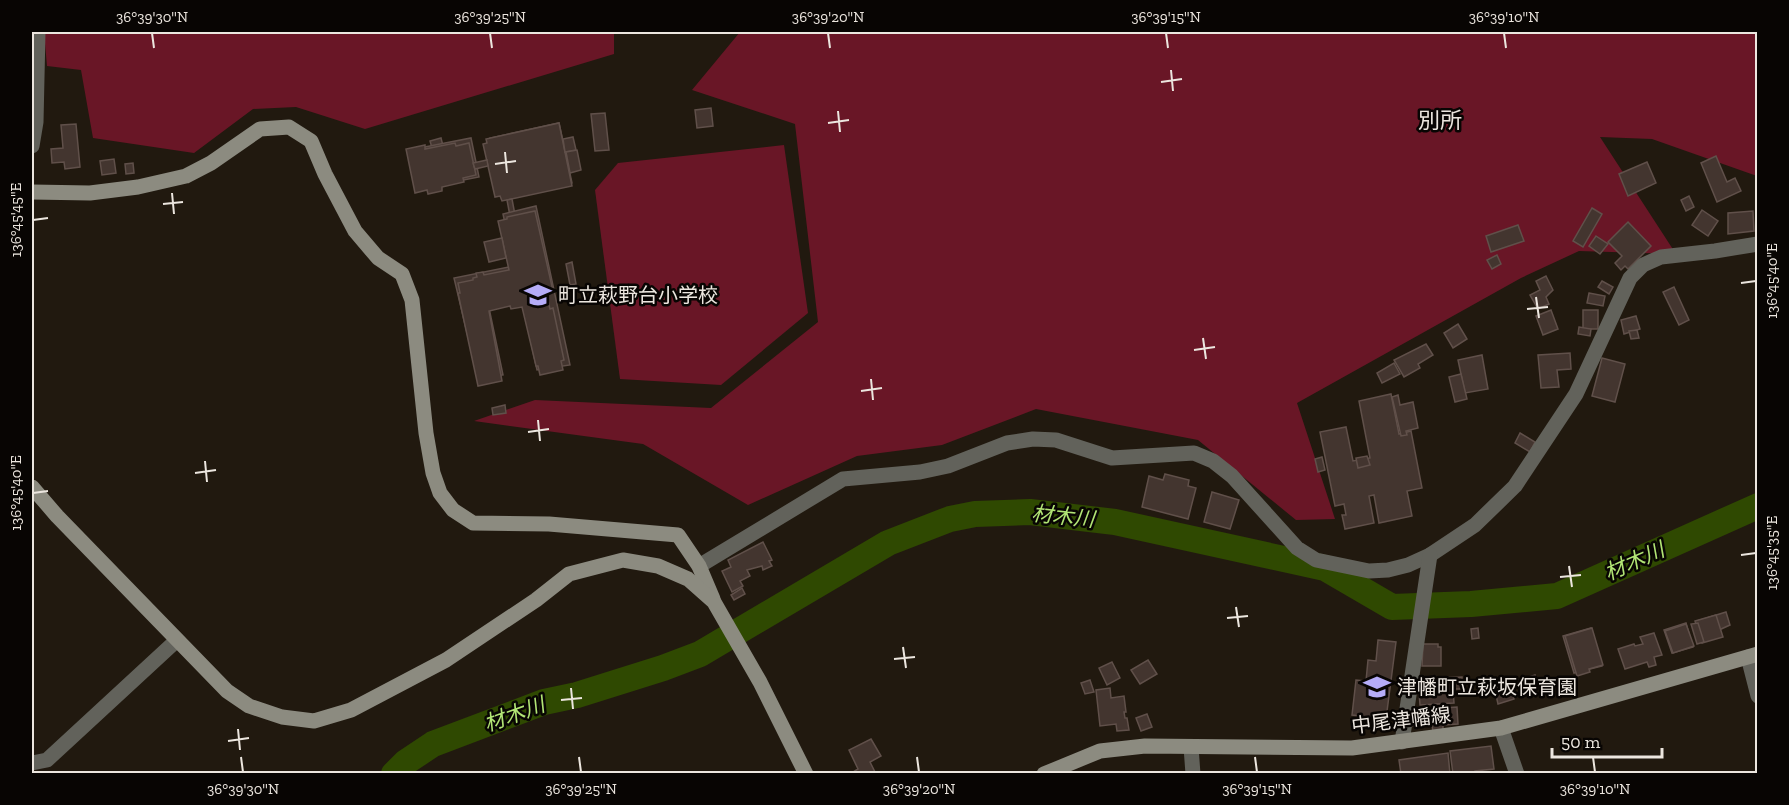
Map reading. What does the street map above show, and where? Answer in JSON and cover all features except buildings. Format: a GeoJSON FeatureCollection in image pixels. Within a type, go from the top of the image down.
{"type":"FeatureCollection","features":[{"type":"Feature","properties":{"kind":"street"},"geometry":{"type":"LineString","coordinates":[[32,147],[36,122],[38,32]]}},
{"type":"Feature","properties":{"kind":"street"},"geometry":{"type":"LineString","coordinates":[[32,192],[90,193],[138,187],[186,176],[211,163],[261,129],[289,128],[311,141],[325,174],[355,231],[378,258],[402,274],[412,300],[426,433],[434,473],[441,493],[453,510],[473,523],[549,524],[678,535],[699,566],[714,602],[760,682],[806,774]]}},
{"type":"Feature","properties":{"kind":"street"},"geometry":{"type":"LineString","coordinates":[[699,566],[843,479],[920,472],[948,466],[1007,443],[1032,439],[1056,440],[1112,458],[1194,453],[1213,461],[1232,476],[1298,548],[1316,560],[1369,571],[1388,570],[1408,565],[1430,555],[1475,525],[1515,486],[1576,394],[1630,278],[1643,265],[1661,256],[1758,244]]}},
{"type":"Feature","properties":{"kind":"street"},"geometry":{"type":"LineString","coordinates":[[32,487],[57,516],[227,691],[249,706],[282,717],[314,721],[351,710],[446,660],[536,600],[569,574],[623,560],[658,566],[688,579],[714,602]]}},
{"type":"Feature","properties":{"kind":"street"},"geometry":{"type":"LineString","coordinates":[[1402,742],[1430,555]]}},
{"type":"Feature","properties":{"kind":"street"},"geometry":{"type":"LineString","coordinates":[[32,763],[48,760],[177,640]]}},
{"type":"Feature","properties":{"kind":"street"},"geometry":{"type":"LineString","coordinates":[[1753,655],[1758,696]]}},
{"type":"Feature","properties":{"kind":"street","name":"中尾津幡線"},"geometry":{"type":"LineString","coordinates":[[1044,774],[1100,751],[1145,746],[1352,748],[1501,728],[1753,655]]}},
{"type":"Feature","properties":{"kind":"street"},"geometry":{"type":"LineString","coordinates":[[1501,728],[1516,774]]}},
{"type":"Feature","properties":{"kind":"street"},"geometry":{"type":"LineString","coordinates":[[1191,747],[1192,774]]}},
{"type":"Feature","properties":{"kind":"shaded area"},"geometry":{"type":"Polygon","coordinates":[[[44,32],[614,32],[614,54],[365,129],[296,107],[253,109],[194,153],[93,138],[81,70],[47,66],[44,32]]]}},
{"type":"Feature","properties":{"kind":"shaded area"},"geometry":{"type":"Polygon","coordinates":[[[740,32],[1757,32],[1757,176],[1652,139],[1600,137],[1676,254],[1579,251],[1521,278],[1297,403],[1335,519],[1296,520],[1198,440],[1036,409],[942,445],[857,456],[748,505],[643,444],[474,421],[535,400],[711,408],[818,322],[795,124],[692,90],[740,32]]]}},
{"type":"Feature","properties":{"kind":"shaded area"},"geometry":{"type":"Polygon","coordinates":[[[784,145],[808,313],[721,385],[620,379],[595,190],[618,163],[784,145]]]}},
{"type":"Feature","properties":{"kind":"waterway","name":"材木川"},"geometry":{"type":"LineString","coordinates":[[394,774],[406,762],[433,744],[544,702],[577,695],[700,654],[888,543],[950,519],[975,514],[1030,512],[1115,522],[1325,568],[1392,607],[1471,604],[1557,596],[1758,506]]}},
{"type":"Feature","properties":{"kind":"place","name":"町立萩野台小学校"},"geometry":{"type":"Point","coordinates":[538,295]}},
{"type":"Feature","properties":{"kind":"place","name":"津幡町立萩坂保育園"},"geometry":{"type":"Point","coordinates":[1377,687]}},
{"type":"Feature","properties":{"kind":"district","name":"別所"},"geometry":{"type":"Point","coordinates":[1440,120]}}]}
